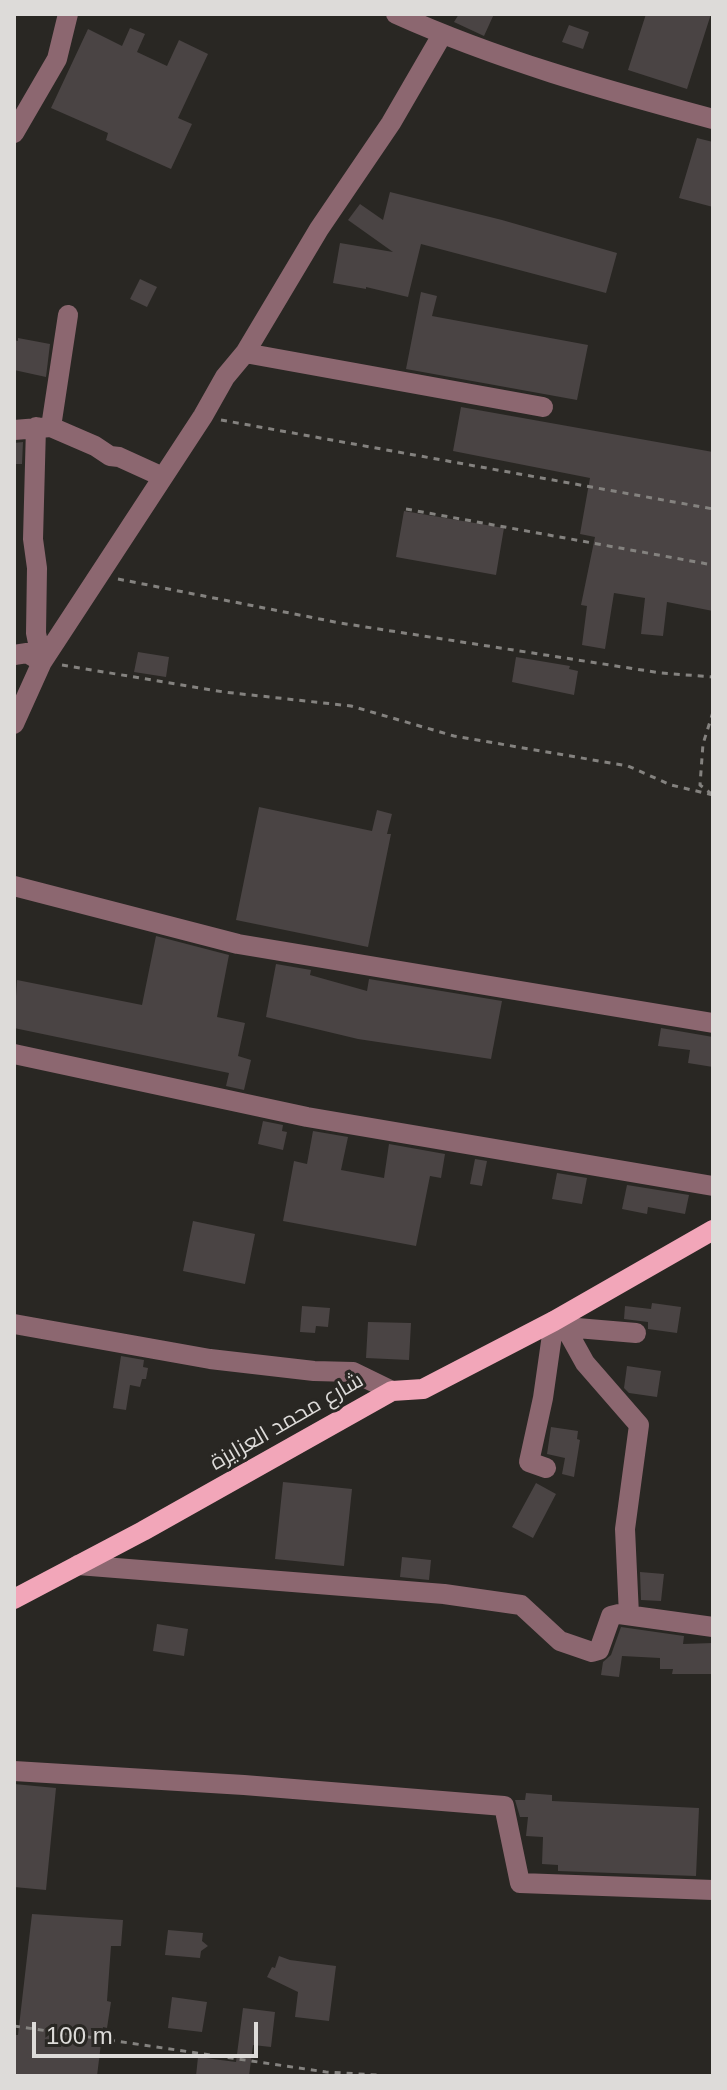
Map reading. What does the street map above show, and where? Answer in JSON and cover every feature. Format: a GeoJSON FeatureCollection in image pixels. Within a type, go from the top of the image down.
{"type":"FeatureCollection","features":[{"type":"Feature","properties":{"kind":"main road","name":"شارع محمد العزايزة"},"geometry":{"type":"LineString","coordinates":[[14,1599],[143,1531],[392,1391],[423,1389],[560,1324],[713,1230]]}},
{"type":"Feature","properties":{"kind":"street"},"geometry":{"type":"LineString","coordinates":[[14,133],[57,59],[68,14]]}},
{"type":"Feature","properties":{"kind":"street"},"geometry":{"type":"LineString","coordinates":[[396,14],[442,35],[574,81],[713,119]]}},
{"type":"Feature","properties":{"kind":"street"},"geometry":{"type":"LineString","coordinates":[[14,724],[42,662],[203,416],[225,377],[245,353],[319,229],[391,123],[442,35]]}},
{"type":"Feature","properties":{"kind":"street"},"geometry":{"type":"LineString","coordinates":[[42,662],[36,633],[37,568],[33,539],[44,427],[68,315]]}},
{"type":"Feature","properties":{"kind":"street"},"geometry":{"type":"LineString","coordinates":[[245,353],[543,407]]}},
{"type":"Feature","properties":{"kind":"street"},"geometry":{"type":"LineString","coordinates":[[14,430],[44,427],[163,477]]}},
{"type":"Feature","properties":{"kind":"street"},"geometry":{"type":"LineString","coordinates":[[14,655],[27,653],[42,662]]}},
{"type":"Feature","properties":{"kind":"street"},"geometry":{"type":"LineString","coordinates":[[14,886],[238,944],[713,1023]]}},
{"type":"Feature","properties":{"kind":"street"},"geometry":{"type":"LineString","coordinates":[[14,1054],[307,1117],[713,1186]]}},
{"type":"Feature","properties":{"kind":"street"},"geometry":{"type":"LineString","coordinates":[[14,1324],[210,1359],[314,1371],[353,1372],[392,1391]]}},
{"type":"Feature","properties":{"kind":"street"},"geometry":{"type":"LineString","coordinates":[[560,1324],[636,1333]]}},
{"type":"Feature","properties":{"kind":"street"},"geometry":{"type":"LineString","coordinates":[[546,1468],[529,1462],[560,1324]]}},
{"type":"Feature","properties":{"kind":"street"},"geometry":{"type":"LineString","coordinates":[[560,1324],[585,1363],[639,1425],[625,1529],[629,1615]]}},
{"type":"Feature","properties":{"kind":"street"},"geometry":{"type":"LineString","coordinates":[[78,1565],[444,1594],[521,1605],[560,1641],[592,1652],[599,1650],[611,1616],[619,1614],[713,1627]]}},
{"type":"Feature","properties":{"kind":"street"},"geometry":{"type":"LineString","coordinates":[[14,1771],[244,1785],[504,1806],[520,1883],[713,1890]]}},
{"type":"Feature","properties":{"kind":"path"},"geometry":{"type":"LineString","coordinates":[[203,416],[713,509]]}},
{"type":"Feature","properties":{"kind":"path"},"geometry":{"type":"LineString","coordinates":[[406,509],[713,565]]}},
{"type":"Feature","properties":{"kind":"path"},"geometry":{"type":"LineString","coordinates":[[98,575],[340,623],[661,673],[713,677]]}},
{"type":"Feature","properties":{"kind":"path"},"geometry":{"type":"LineString","coordinates":[[42,662],[224,692],[351,706],[454,736],[628,766],[671,785],[713,795]]}},
{"type":"Feature","properties":{"kind":"path"},"geometry":{"type":"LineString","coordinates":[[713,712],[703,744],[700,785],[713,795]]}},
{"type":"Feature","properties":{"kind":"path"},"geometry":{"type":"LineString","coordinates":[[14,2026],[326,2072],[393,2076]]}},
{"type":"Feature","properties":{"kind":"building"},"geometry":{"type":"Polygon","coordinates":[[[459,14],[494,14],[484,36],[454,22],[459,14]]]}},
{"type":"Feature","properties":{"kind":"building"},"geometry":{"type":"Polygon","coordinates":[[[646,14],[711,14],[687,89],[628,70],[646,14]]]}},
{"type":"Feature","properties":{"kind":"building"},"geometry":{"type":"Polygon","coordinates":[[[569,25],[589,32],[583,49],[562,42],[569,25]]]}},
{"type":"Feature","properties":{"kind":"building"},"geometry":{"type":"Polygon","coordinates":[[[130,28],[145,34],[137,52],[167,66],[179,40],[208,54],[178,118],[192,124],[171,169],[106,140],[108,133],[51,108],[88,29],[122,46],[130,28]]]}},
{"type":"Feature","properties":{"kind":"building"},"geometry":{"type":"Polygon","coordinates":[[[697,138],[713,142],[713,207],[679,198],[697,138]]]}},
{"type":"Feature","properties":{"kind":"building"},"geometry":{"type":"Polygon","coordinates":[[[390,192],[617,253],[606,293],[421,244],[408,297],[333,283],[340,243],[393,252],[348,220],[360,204],[383,220],[390,192]]]}},
{"type":"Feature","properties":{"kind":"building"},"geometry":{"type":"Polygon","coordinates":[[[140,279],[157,287],[147,307],[130,299],[140,279]]]}},
{"type":"Feature","properties":{"kind":"building"},"geometry":{"type":"Polygon","coordinates":[[[421,292],[437,296],[432,316],[588,345],[577,400],[406,369],[421,292]]]}},
{"type":"Feature","properties":{"kind":"building"},"geometry":{"type":"Polygon","coordinates":[[[18,338],[50,344],[46,377],[14,370],[14,340],[18,341],[18,338]]]}},
{"type":"Feature","properties":{"kind":"building"},"geometry":{"type":"Polygon","coordinates":[[[461,407],[713,452],[713,611],[667,602],[663,636],[641,634],[645,598],[614,593],[605,649],[582,645],[587,606],[581,605],[595,537],[580,534],[590,478],[453,451],[461,407]]]}},
{"type":"Feature","properties":{"kind":"building"},"geometry":{"type":"Polygon","coordinates":[[[23,442],[22,464],[14,464],[14,443],[23,442]]]}},
{"type":"Feature","properties":{"kind":"building"},"geometry":{"type":"Polygon","coordinates":[[[404,511],[504,528],[496,575],[396,557],[404,511]]]}},
{"type":"Feature","properties":{"kind":"building"},"geometry":{"type":"Polygon","coordinates":[[[138,652],[169,657],[166,677],[134,672],[138,652]]]}},
{"type":"Feature","properties":{"kind":"building"},"geometry":{"type":"Polygon","coordinates":[[[516,657],[570,666],[569,669],[578,671],[574,695],[512,682],[516,657]]]}},
{"type":"Feature","properties":{"kind":"building"},"geometry":{"type":"Polygon","coordinates":[[[259,807],[372,831],[377,810],[392,814],[387,834],[391,834],[368,947],[236,920],[259,807]]]}},
{"type":"Feature","properties":{"kind":"building"},"geometry":{"type":"Polygon","coordinates":[[[156,936],[229,955],[217,1017],[245,1023],[238,1056],[251,1060],[244,1090],[226,1086],[229,1073],[14,1028],[17,980],[142,1005],[156,936]]]}},
{"type":"Feature","properties":{"kind":"building"},"geometry":{"type":"Polygon","coordinates":[[[276,964],[311,970],[310,975],[367,991],[369,979],[502,1001],[491,1059],[358,1039],[266,1017],[276,964]]]}},
{"type":"Feature","properties":{"kind":"building"},"geometry":{"type":"Polygon","coordinates":[[[661,1028],[713,1037],[713,1067],[688,1063],[690,1050],[658,1046],[661,1028]]]}},
{"type":"Feature","properties":{"kind":"building"},"geometry":{"type":"Polygon","coordinates":[[[263,1121],[283,1125],[282,1131],[287,1132],[283,1150],[258,1144],[263,1121]]]}},
{"type":"Feature","properties":{"kind":"building"},"geometry":{"type":"Polygon","coordinates":[[[313,1131],[348,1137],[341,1170],[384,1178],[389,1144],[445,1154],[441,1178],[430,1176],[416,1246],[283,1221],[294,1161],[307,1164],[313,1131]]]}},
{"type":"Feature","properties":{"kind":"building"},"geometry":{"type":"Polygon","coordinates":[[[475,1159],[487,1161],[482,1186],[470,1184],[475,1159]]]}},
{"type":"Feature","properties":{"kind":"building"},"geometry":{"type":"Polygon","coordinates":[[[557,1173],[587,1178],[582,1204],[552,1199],[557,1173]]]}},
{"type":"Feature","properties":{"kind":"building"},"geometry":{"type":"Polygon","coordinates":[[[627,1185],[689,1195],[685,1214],[648,1207],[647,1214],[622,1209],[627,1185]]]}},
{"type":"Feature","properties":{"kind":"building"},"geometry":{"type":"Polygon","coordinates":[[[193,1221],[255,1234],[245,1284],[183,1271],[193,1221]]]}},
{"type":"Feature","properties":{"kind":"building"},"geometry":{"type":"Polygon","coordinates":[[[652,1303],[681,1307],[677,1333],[648,1329],[648,1322],[624,1319],[625,1306],[651,1309],[652,1303]]]}},
{"type":"Feature","properties":{"kind":"building"},"geometry":{"type":"Polygon","coordinates":[[[302,1306],[330,1308],[328,1327],[316,1326],[315,1333],[300,1332],[302,1306]]]}},
{"type":"Feature","properties":{"kind":"building"},"geometry":{"type":"Polygon","coordinates":[[[368,1322],[411,1323],[409,1360],[366,1358],[368,1322]]]}},
{"type":"Feature","properties":{"kind":"building"},"geometry":{"type":"Polygon","coordinates":[[[121,1356],[144,1360],[143,1367],[148,1368],[146,1379],[142,1379],[140,1387],[130,1385],[126,1410],[113,1408],[121,1356]]]}},
{"type":"Feature","properties":{"kind":"building"},"geometry":{"type":"Polygon","coordinates":[[[627,1366],[661,1371],[657,1397],[629,1393],[624,1388],[627,1366]]]}},
{"type":"Feature","properties":{"kind":"building"},"geometry":{"type":"Polygon","coordinates":[[[551,1427],[578,1431],[577,1439],[580,1440],[574,1477],[562,1474],[565,1458],[547,1454],[551,1427]]]}},
{"type":"Feature","properties":{"kind":"building"},"geometry":{"type":"Polygon","coordinates":[[[283,1482],[352,1489],[344,1566],[275,1559],[283,1482]]]}},
{"type":"Feature","properties":{"kind":"building"},"geometry":{"type":"Polygon","coordinates":[[[536,1483],[556,1494],[533,1538],[512,1527],[536,1483]]]}},
{"type":"Feature","properties":{"kind":"building"},"geometry":{"type":"Polygon","coordinates":[[[402,1557],[431,1560],[429,1580],[400,1577],[402,1557]]]}},
{"type":"Feature","properties":{"kind":"building"},"geometry":{"type":"Polygon","coordinates":[[[640,1572],[664,1574],[661,1601],[641,1600],[640,1572]]]}},
{"type":"Feature","properties":{"kind":"building"},"geometry":{"type":"Polygon","coordinates":[[[157,1624],[188,1629],[184,1656],[153,1651],[157,1624]]]}},
{"type":"Feature","properties":{"kind":"building"},"geometry":{"type":"Polygon","coordinates":[[[621,1627],[684,1636],[683,1644],[713,1643],[713,1674],[672,1674],[673,1669],[660,1669],[660,1658],[622,1656],[619,1677],[601,1675],[603,1662],[611,1655],[621,1627]]]}},
{"type":"Feature","properties":{"kind":"building"},"geometry":{"type":"Polygon","coordinates":[[[14,1784],[56,1788],[46,1890],[14,1887],[14,1784]]]}},
{"type":"Feature","properties":{"kind":"building"},"geometry":{"type":"Polygon","coordinates":[[[526,1793],[552,1795],[552,1801],[699,1808],[696,1876],[558,1871],[558,1865],[542,1864],[543,1837],[526,1836],[528,1817],[520,1817],[515,1800],[525,1800],[526,1793]]]}},
{"type":"Feature","properties":{"kind":"building"},"geometry":{"type":"Polygon","coordinates":[[[32,1914],[123,1920],[121,1946],[111,1946],[107,2001],[111,2002],[107,2028],[103,2027],[97,2076],[14,2076],[14,2035],[18,2035],[32,1914]]]}},
{"type":"Feature","properties":{"kind":"building"},"geometry":{"type":"Polygon","coordinates":[[[168,1930],[203,1933],[202,1941],[208,1946],[201,1951],[200,1958],[165,1955],[168,1930]]]}},
{"type":"Feature","properties":{"kind":"building"},"geometry":{"type":"Polygon","coordinates":[[[279,1956],[336,1966],[329,2021],[295,2017],[298,1992],[267,1977],[272,1967],[275,1968],[279,1956]]]}},
{"type":"Feature","properties":{"kind":"building"},"geometry":{"type":"Polygon","coordinates":[[[172,1997],[207,2002],[202,2032],[168,2028],[172,1997]]]}},
{"type":"Feature","properties":{"kind":"building"},"geometry":{"type":"Polygon","coordinates":[[[243,2008],[275,2012],[271,2047],[253,2045],[249,2076],[196,2076],[198,2057],[236,2062],[243,2008]]]}}]}
